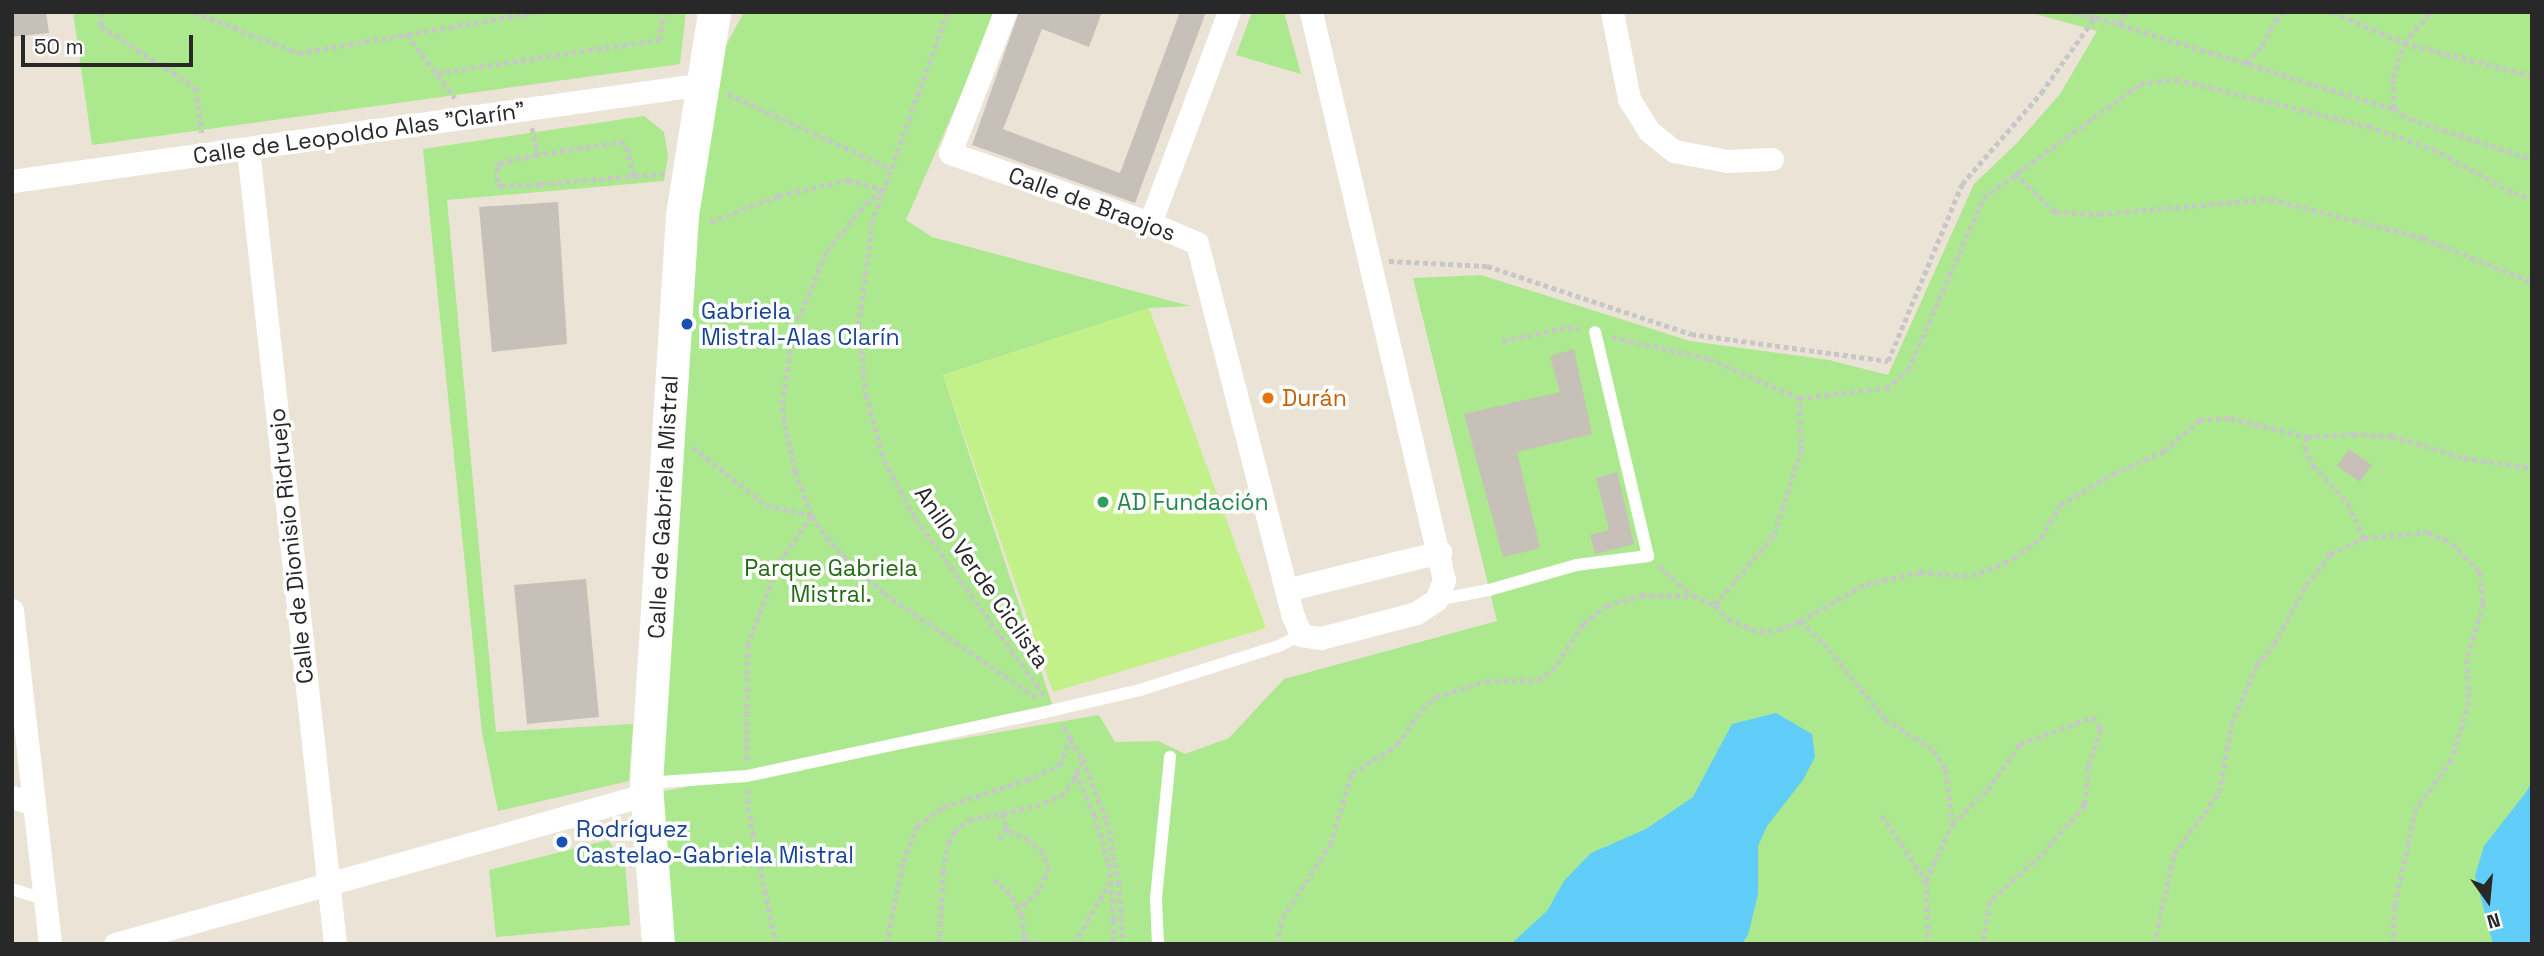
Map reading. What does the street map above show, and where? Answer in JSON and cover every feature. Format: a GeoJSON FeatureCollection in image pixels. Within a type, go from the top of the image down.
{"type":"FeatureCollection","features":[{"type":"Feature","properties":{"kind":"street","name":"Calle de Gabriela Mistral"},"geometry":{"type":"LineString","coordinates":[[658,944],[647,788],[668,428],[681,232],[714,12]]}},
{"type":"Feature","properties":{"kind":"street","name":"Calle de Gabriela Mistral"},"geometry":{"type":"LineString","coordinates":[[705,78],[734,12]]}},
{"type":"Feature","properties":{"kind":"street","name":"Calle de Braojos"},"geometry":{"type":"LineString","coordinates":[[1005,12],[950,153],[1150,223],[1197,243],[1286,590],[1301,635]]}},
{"type":"Feature","properties":{"kind":"street"},"geometry":{"type":"LineString","coordinates":[[1150,223],[1229,12]]}},
{"type":"Feature","properties":{"kind":"street"},"geometry":{"type":"LineString","coordinates":[[1301,635],[1321,638],[1416,613],[1436,600],[1444,580],[1440,552],[1311,12]]}},
{"type":"Feature","properties":{"kind":"street"},"geometry":{"type":"LineString","coordinates":[[1612,12],[1629,99],[1649,131],[1674,151],[1727,161],[1772,159]]}},
{"type":"Feature","properties":{"kind":"street","name":"Calle de Leopoldo Alas \"Clarín\""},"geometry":{"type":"LineString","coordinates":[[12,181],[470,117],[705,78]]}},
{"type":"Feature","properties":{"kind":"street","name":"Calle de Dionisio Ridruejo"},"geometry":{"type":"LineString","coordinates":[[248,149],[335,944]]}},
{"type":"Feature","properties":{"kind":"street"},"geometry":{"type":"LineString","coordinates":[[1286,590],[1440,552]]}},
{"type":"Feature","properties":{"kind":"street"},"geometry":{"type":"LineString","coordinates":[[12,610],[23,800],[46,900],[50,944]]}},
{"type":"Feature","properties":{"kind":"street"},"geometry":{"type":"LineString","coordinates":[[115,944],[328,884],[647,788]]}},
{"type":"Feature","properties":{"kind":"lane"},"geometry":{"type":"LineString","coordinates":[[1436,600],[1489,590],[1576,565],[1648,556],[1595,332]]}},
{"type":"Feature","properties":{"kind":"lane"},"geometry":{"type":"LineString","coordinates":[[647,788],[747,776],[1140,690],[1279,646],[1301,635]]}},
{"type":"Feature","properties":{"kind":"lane"},"geometry":{"type":"LineString","coordinates":[[1158,944],[1156,898],[1170,757]]}},
{"type":"Feature","properties":{"kind":"lane"},"geometry":{"type":"LineString","coordinates":[[12,889],[46,900]]}},
{"type":"Feature","properties":{"kind":"path"},"geometry":{"type":"LineString","coordinates":[[101,12],[101,26],[196,88],[205,154]]}},
{"type":"Feature","properties":{"kind":"path"},"geometry":{"type":"LineString","coordinates":[[194,12],[298,53],[539,12]]}},
{"type":"Feature","properties":{"kind":"path"},"geometry":{"type":"LineString","coordinates":[[437,74],[659,40],[664,12]]}},
{"type":"Feature","properties":{"kind":"path","name":"Anillo Verde Ciclista"},"geometry":{"type":"LineString","coordinates":[[948,12],[873,220],[859,324],[866,394],[884,460],[916,519],[1054,709],[1083,760],[1107,821],[1116,858],[1123,912],[1123,944]]}},
{"type":"Feature","properties":{"kind":"path"},"geometry":{"type":"LineString","coordinates":[[2073,12],[2394,109],[2410,119],[2532,159]]}},
{"type":"Feature","properties":{"kind":"path"},"geometry":{"type":"LineString","coordinates":[[2119,24],[2125,12]]}},
{"type":"Feature","properties":{"kind":"path"},"geometry":{"type":"LineString","coordinates":[[2246,64],[2262,46],[2274,21],[2284,12]]}},
{"type":"Feature","properties":{"kind":"path"},"geometry":{"type":"LineString","coordinates":[[2333,12],[2404,43],[2532,76]]}},
{"type":"Feature","properties":{"kind":"path"},"geometry":{"type":"LineString","coordinates":[[2394,109],[2393,78],[2404,43],[2430,12]]}},
{"type":"Feature","properties":{"kind":"path"},"geometry":{"type":"LineString","coordinates":[[1390,261],[1487,266],[1691,334],[1888,361],[1962,184],[2041,93],[2095,17]]}},
{"type":"Feature","properties":{"kind":"path"},"geometry":{"type":"LineString","coordinates":[[407,34],[470,117]]}},
{"type":"Feature","properties":{"kind":"path"},"geometry":{"type":"LineString","coordinates":[[705,78],[890,168]]}},
{"type":"Feature","properties":{"kind":"path"},"geometry":{"type":"LineString","coordinates":[[1502,341],[1568,327],[1710,359],[1799,398],[1886,388],[1908,370],[1983,198],[2140,84],[2176,79],[2381,131],[2433,149],[2514,193],[2532,199]]}},
{"type":"Feature","properties":{"kind":"path"},"geometry":{"type":"LineString","coordinates":[[624,142],[634,176],[501,186],[498,184],[497,168],[501,163],[538,155],[624,142]]}},
{"type":"Feature","properties":{"kind":"path"},"geometry":{"type":"LineString","coordinates":[[2015,173],[2055,212],[2099,214],[2270,199],[2423,238],[2532,282]]}},
{"type":"Feature","properties":{"kind":"path"},"geometry":{"type":"LineString","coordinates":[[681,232],[778,196],[848,180],[883,189]]}},
{"type":"Feature","properties":{"kind":"path"},"geometry":{"type":"LineString","coordinates":[[883,189],[862,208],[826,253],[793,333],[782,408],[795,471],[812,516],[831,542],[885,594],[1054,709]]}},
{"type":"Feature","properties":{"kind":"path"},"geometry":{"type":"LineString","coordinates":[[1715,605],[1774,536],[1786,505],[1801,450],[1799,398]]}},
{"type":"Feature","properties":{"kind":"path"},"geometry":{"type":"LineString","coordinates":[[1648,556],[1693,596],[1715,605],[1728,619],[1760,632],[1778,630],[1800,621],[1866,584],[1920,572],[1972,576],[2013,559],[2041,538],[2060,505],[2113,474],[2164,452],[2199,420],[2230,418],[2307,437],[2353,433],[2392,436],[2464,458],[2532,468]]}},
{"type":"Feature","properties":{"kind":"path"},"geometry":{"type":"LineString","coordinates":[[668,428],[766,505],[812,516]]}},
{"type":"Feature","properties":{"kind":"path"},"geometry":{"type":"LineString","coordinates":[[2307,437],[2305,448],[2313,465],[2348,503],[2364,538]]}},
{"type":"Feature","properties":{"kind":"path"},"geometry":{"type":"LineString","coordinates":[[776,944],[748,807],[748,644],[780,562],[812,516]]}},
{"type":"Feature","properties":{"kind":"path"},"geometry":{"type":"LineString","coordinates":[[2154,944],[2174,854],[2219,793],[2231,724],[2256,666],[2274,644],[2306,585],[2330,554],[2364,538],[2428,532],[2452,543],[2480,572],[2484,603],[2467,659],[2469,701],[2452,760],[2416,810],[2395,906],[2394,944]]}},
{"type":"Feature","properties":{"kind":"path"},"geometry":{"type":"LineString","coordinates":[[1277,944],[1282,918],[1330,845],[1352,774],[1397,745],[1421,710],[1436,697],[1486,681],[1538,680],[1552,671],[1583,624],[1606,606],[1641,595],[1693,596]]}},
{"type":"Feature","properties":{"kind":"path"},"geometry":{"type":"LineString","coordinates":[[1800,621],[1824,643],[1885,719],[1934,750],[1946,770],[1952,824]]}},
{"type":"Feature","properties":{"kind":"path"},"geometry":{"type":"LineString","coordinates":[[1929,944],[1926,881],[1952,824],[1987,790],[2020,744],[2093,717],[2101,729],[2089,766],[2085,805],[2040,856],[1990,902],[1983,944]]}},
{"type":"Feature","properties":{"kind":"path"},"geometry":{"type":"LineString","coordinates":[[886,944],[903,862],[917,826],[943,807],[1026,780],[1060,765],[1070,739]]}},
{"type":"Feature","properties":{"kind":"path"},"geometry":{"type":"LineString","coordinates":[[939,944],[948,843],[960,825],[969,820],[1053,801],[1067,789],[1083,760]]}},
{"type":"Feature","properties":{"kind":"path"},"geometry":{"type":"LineString","coordinates":[[1076,772],[1095,816],[1111,879],[1113,944]]}},
{"type":"Feature","properties":{"kind":"path"},"geometry":{"type":"LineString","coordinates":[[1002,814],[1007,828],[1041,850],[1049,867],[1040,891],[1019,909]]}},
{"type":"Feature","properties":{"kind":"path"},"geometry":{"type":"LineString","coordinates":[[1882,815],[1926,881]]}},
{"type":"Feature","properties":{"kind":"path"},"geometry":{"type":"LineString","coordinates":[[999,839],[1007,828]]}},
{"type":"Feature","properties":{"kind":"path"},"geometry":{"type":"LineString","coordinates":[[994,879],[1013,896],[1019,909],[1025,940]]}},
{"type":"Feature","properties":{"kind":"path"},"geometry":{"type":"LineString","coordinates":[[1074,944],[1111,879]]}},
{"type":"Feature","properties":{"kind":"path"},"geometry":{"type":"LineString","coordinates":[[1013,944],[1025,940],[1042,944]]}},
{"type":"Feature","properties":{"kind":"green space"},"geometry":{"type":"Polygon","coordinates":[[[73,12],[686,12],[680,64],[92,145],[73,12]]]}},
{"type":"Feature","properties":{"kind":"green space","name":"Parque Gabriela Mistral."},"geometry":{"type":"Polygon","coordinates":[[[744,12],[997,12],[906,220],[932,237],[1190,306],[1149,308],[943,375],[1054,710],[784,769],[1099,715],[1115,742],[1158,741],[1185,754],[1229,738],[1284,679],[1497,621],[1413,278],[1481,275],[1690,341],[1829,360],[1888,375],[1974,184],[2017,143],[2060,94],[2097,31],[2028,12],[2532,12],[2532,944],[661,944],[648,794],[734,778],[646,783],[705,84],[744,12]]]}},
{"type":"Feature","properties":{"kind":"green space"},"geometry":{"type":"Polygon","coordinates":[[[1252,12],[1284,12],[1301,74],[1236,55],[1252,12]]]}},
{"type":"Feature","properties":{"kind":"green space"},"geometry":{"type":"Polygon","coordinates":[[[644,116],[664,132],[668,156],[664,181],[447,200],[496,732],[633,724],[629,781],[498,811],[482,733],[423,149],[644,116]]]}},
{"type":"Feature","properties":{"kind":"green space","name":"AD Fundación"},"geometry":{"type":"Polygon","coordinates":[[[1149,308],[1266,628],[1053,692],[943,375],[1149,308]]]}},
{"type":"Feature","properties":{"kind":"green space"},"geometry":{"type":"Polygon","coordinates":[[[608,840],[625,864],[630,925],[496,937],[489,870],[608,840]]]}},
{"type":"Feature","properties":{"kind":"water"},"geometry":{"type":"Polygon","coordinates":[[[1776,713],[1812,734],[1815,757],[1803,780],[1767,826],[1758,846],[1758,894],[1748,935],[1742,944],[1511,944],[1547,911],[1564,881],[1591,853],[1646,829],[1693,797],[1732,724],[1776,713]]]}},
{"type":"Feature","properties":{"kind":"water"},"geometry":{"type":"Polygon","coordinates":[[[2532,780],[2532,944],[2493,944],[2475,876],[2484,846],[2527,791],[2532,780]]]}},
{"type":"Feature","properties":{"kind":"building"},"geometry":{"type":"Polygon","coordinates":[[[12,12],[46,12],[49,33],[12,37],[12,12]]]}},
{"type":"Feature","properties":{"kind":"building"},"geometry":{"type":"Polygon","coordinates":[[[1019,12],[1102,12],[1089,47],[1042,29],[1003,129],[1120,173],[1180,12],[1206,12],[1135,203],[972,145],[1019,12]]]}},
{"type":"Feature","properties":{"kind":"building"},"geometry":{"type":"Polygon","coordinates":[[[558,202],[567,344],[492,352],[479,207],[558,202]]]}},
{"type":"Feature","properties":{"kind":"building"},"geometry":{"type":"Polygon","coordinates":[[[1574,349],[1592,434],[1517,452],[1540,548],[1503,557],[1464,414],[1560,392],[1550,356],[1574,349]]]}},
{"type":"Feature","properties":{"kind":"building"},"geometry":{"type":"Polygon","coordinates":[[[2349,449],[2372,465],[2360,482],[2337,466],[2349,449]]]}},
{"type":"Feature","properties":{"kind":"building"},"geometry":{"type":"Polygon","coordinates":[[[1617,472],[1634,544],[1595,554],[1590,535],[1609,530],[1596,478],[1617,472]]]}},
{"type":"Feature","properties":{"kind":"building"},"geometry":{"type":"Polygon","coordinates":[[[586,579],[599,717],[527,724],[514,585],[586,579]]]}},
{"type":"Feature","properties":{"kind":"place","name":"Gabriela Mistral-Alas Clarín"},"geometry":{"type":"Point","coordinates":[687,324]}},
{"type":"Feature","properties":{"kind":"place","name":"Durán"},"geometry":{"type":"Point","coordinates":[1268,398]}},
{"type":"Feature","properties":{"kind":"place","name":"AD Fundación"},"geometry":{"type":"Point","coordinates":[1103,502]}},
{"type":"Feature","properties":{"kind":"place","name":"Rodríguez Castelao-Gabriela Mistral"},"geometry":{"type":"Point","coordinates":[562,842]}}]}
